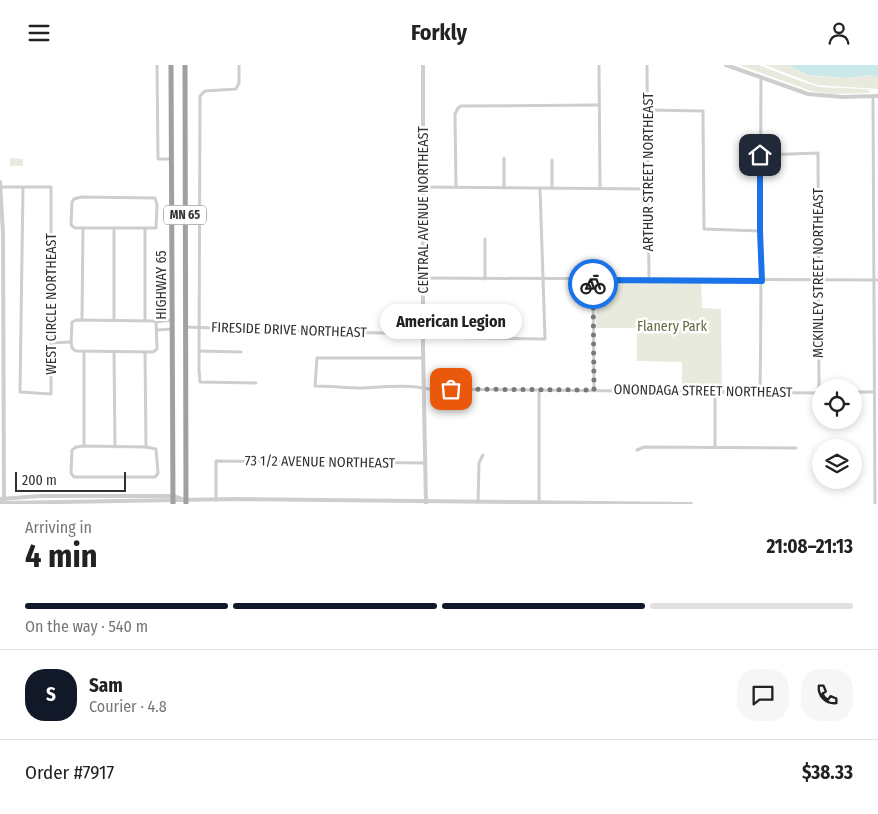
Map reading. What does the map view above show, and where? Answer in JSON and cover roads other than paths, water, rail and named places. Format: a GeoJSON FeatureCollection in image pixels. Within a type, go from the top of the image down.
{"type":"FeatureCollection","features":[{"type":"Feature","properties":{"kind":"highway","name":"HIGHWAY 65"},"geometry":{"type":"LineString","coordinates":[[172,65],[173,500]]}},
{"type":"Feature","properties":{"kind":"highway","name":"HIGHWAY 65"},"geometry":{"type":"LineString","coordinates":[[185,65],[186,502]]}},
{"type":"Feature","properties":{"kind":"street"},"geometry":{"type":"LineString","coordinates":[[157,65],[158,159],[171,159]]}},
{"type":"Feature","properties":{"kind":"street"},"geometry":{"type":"LineString","coordinates":[[239,65],[239,83],[236,89],[205,91],[200,96],[200,382],[256,383]]}},
{"type":"Feature","properties":{"kind":"street","name":"CENTRAL AVENUE NORTHEAST"},"geometry":{"type":"LineString","coordinates":[[423,65],[423,358],[426,503]]}},
{"type":"Feature","properties":{"kind":"street"},"geometry":{"type":"LineString","coordinates":[[599,65],[600,188]]}},
{"type":"Feature","properties":{"kind":"street","name":"ARTHUR STREET NORTHEAST"},"geometry":{"type":"LineString","coordinates":[[647,65],[649,280]]}},
{"type":"Feature","properties":{"kind":"street"},"geometry":{"type":"LineString","coordinates":[[726,65],[808,94],[842,97],[878,96]]}},
{"type":"Feature","properties":{"kind":"street"},"geometry":{"type":"LineString","coordinates":[[760,391],[762,281],[760,155],[762,78]]}},
{"type":"Feature","properties":{"kind":"street"},"geometry":{"type":"LineString","coordinates":[[873,96],[876,280],[875,504]]}},
{"type":"Feature","properties":{"kind":"street"},"geometry":{"type":"LineString","coordinates":[[456,187],[455,114],[458,108],[462,106],[599,105]]}},
{"type":"Feature","properties":{"kind":"street"},"geometry":{"type":"LineString","coordinates":[[648,110],[703,111],[704,229],[760,231]]}},
{"type":"Feature","properties":{"kind":"street","name":"MCKINLEY STREET NORTHEAST"},"geometry":{"type":"LineString","coordinates":[[760,155],[818,153],[820,379]]}},
{"type":"Feature","properties":{"kind":"street"},"geometry":{"type":"LineString","coordinates":[[504,158],[504,188]]}},
{"type":"Feature","properties":{"kind":"street"},"geometry":{"type":"LineString","coordinates":[[552,160],[552,188]]}},
{"type":"Feature","properties":{"kind":"street"},"geometry":{"type":"LineString","coordinates":[[0,182],[3,233],[2,501],[173,500],[186,502],[216,499],[426,503],[691,504]]}},
{"type":"Feature","properties":{"kind":"street","name":"WEST CIRCLE NORTHEAST"},"geometry":{"type":"LineString","coordinates":[[0,187],[23,187],[52,187],[51,394],[20,392],[23,187]]}},
{"type":"Feature","properties":{"kind":"street"},"geometry":{"type":"LineString","coordinates":[[423,187],[649,189]]}},
{"type":"Feature","properties":{"kind":"street"},"geometry":{"type":"LineString","coordinates":[[540,188],[543,279]]}},
{"type":"Feature","properties":{"kind":"street"},"geometry":{"type":"LineString","coordinates":[[81,197],[155,199],[157,205],[156,228],[83,228],[75,228],[71,225],[72,202],[74,199],[81,197]]}},
{"type":"Feature","properties":{"kind":"street"},"geometry":{"type":"LineString","coordinates":[[82,319],[83,228]]}},
{"type":"Feature","properties":{"kind":"street"},"geometry":{"type":"LineString","coordinates":[[114,228],[114,319]]}},
{"type":"Feature","properties":{"kind":"street"},"geometry":{"type":"LineString","coordinates":[[144,229],[145,320]]}},
{"type":"Feature","properties":{"kind":"street"},"geometry":{"type":"LineString","coordinates":[[484,239],[485,279]]}},
{"type":"Feature","properties":{"kind":"street"},"geometry":{"type":"LineString","coordinates":[[423,277],[593,280],[876,280]]}},
{"type":"Feature","properties":{"kind":"street","name":"FIRESIDE DRIVE NORTHEAST"},"geometry":{"type":"LineString","coordinates":[[186,327],[545,339],[543,279]]}},
{"type":"Feature","properties":{"kind":"street"},"geometry":{"type":"LineString","coordinates":[[593,280],[594,390]]}},
{"type":"Feature","properties":{"kind":"street"},"geometry":{"type":"LineString","coordinates":[[156,322],[157,349],[153,351],[76,351],[72,348],[72,322],[82,319],[172,321]]}},
{"type":"Feature","properties":{"kind":"street"},"geometry":{"type":"LineString","coordinates":[[157,329],[172,329]]}},
{"type":"Feature","properties":{"kind":"street"},"geometry":{"type":"LineString","coordinates":[[51,343],[71,343]]}},
{"type":"Feature","properties":{"kind":"street"},"geometry":{"type":"LineString","coordinates":[[84,351],[84,445]]}},
{"type":"Feature","properties":{"kind":"street"},"geometry":{"type":"LineString","coordinates":[[114,351],[115,447]]}},
{"type":"Feature","properties":{"kind":"street"},"geometry":{"type":"LineString","coordinates":[[145,351],[146,447]]}},
{"type":"Feature","properties":{"kind":"street"},"geometry":{"type":"LineString","coordinates":[[199,351],[241,352]]}},
{"type":"Feature","properties":{"kind":"street","name":"ONONDAGA STREET NORTHEAST"},"geometry":{"type":"LineString","coordinates":[[423,358],[317,358],[315,386],[812,393]]}},
{"type":"Feature","properties":{"kind":"street"},"geometry":{"type":"LineString","coordinates":[[538,389],[539,503]]}},
{"type":"Feature","properties":{"kind":"street"},"geometry":{"type":"LineString","coordinates":[[715,391],[715,447]]}},
{"type":"Feature","properties":{"kind":"street"},"geometry":{"type":"LineString","coordinates":[[862,393],[874,392]]}},
{"type":"Feature","properties":{"kind":"street"},"geometry":{"type":"LineString","coordinates":[[84,445],[156,449],[158,473],[156,477],[74,477],[71,473],[72,450],[84,445]]}},
{"type":"Feature","properties":{"kind":"street"},"geometry":{"type":"LineString","coordinates":[[637,450],[644,447],[796,448]]}},
{"type":"Feature","properties":{"kind":"street"},"geometry":{"type":"LineString","coordinates":[[478,502],[479,463],[483,455]]}},
{"type":"Feature","properties":{"kind":"street","name":"73 1/2 AVENUE NORTHEAST"},"geometry":{"type":"LineString","coordinates":[[216,499],[216,461],[424,463]]}},
{"type":"Feature","properties":{"kind":"water"},"geometry":{"type":"Polygon","coordinates":[[[788,65],[878,65],[878,78],[869,75],[846,78],[808,75],[788,65]]]}},
{"type":"Feature","properties":{"kind":"place","name":"American Legion"},"geometry":{"type":"Point","coordinates":[451,389]}},
{"type":"Feature","properties":{"kind":"park label","name":"Flanery Park"},"geometry":{"type":"Point","coordinates":[672,326]}}]}
